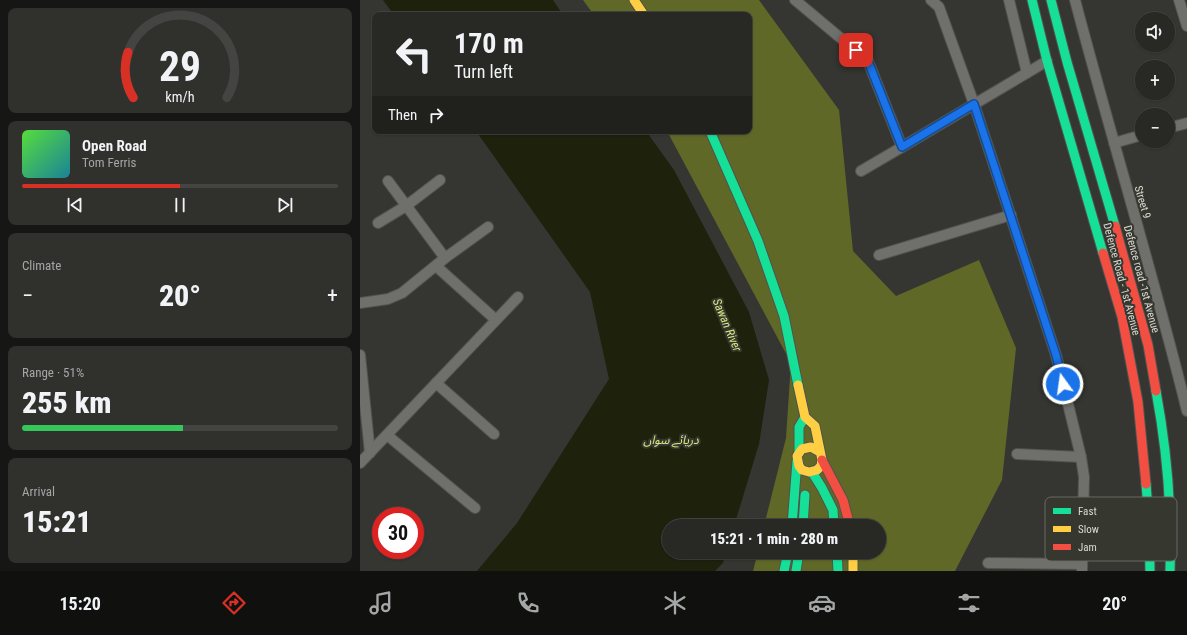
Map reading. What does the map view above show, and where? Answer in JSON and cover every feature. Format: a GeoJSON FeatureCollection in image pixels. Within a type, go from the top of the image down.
{"type":"FeatureCollection","features":[{"type":"Feature","properties":{"kind":"main road"},"geometry":{"type":"LineString","coordinates":[[634,0],[642,12]]}},
{"type":"Feature","properties":{"kind":"main road","name":"Defence Road - 1st Avenue"},"geometry":{"type":"LineString","coordinates":[[1032,0],[1047,61],[1076,126],[1122,317],[1138,402],[1147,497]]}},
{"type":"Feature","properties":{"kind":"main road","name":"Defence road -1st Avenue"},"geometry":{"type":"LineString","coordinates":[[1051,0],[1067,62],[1076,126],[1148,345],[1164,435],[1168,497]]}},
{"type":"Feature","properties":{"kind":"main road"},"geometry":{"type":"LineString","coordinates":[[711,134],[758,242],[784,316],[805,417],[815,426],[821,456],[821,466],[808,477],[804,519]]}},
{"type":"Feature","properties":{"kind":"main road"},"geometry":{"type":"LineString","coordinates":[[793,519],[799,427],[805,417]]}},
{"type":"Feature","properties":{"kind":"main road"},"geometry":{"type":"LineString","coordinates":[[834,519],[833,510],[822,488],[808,477],[799,466],[798,457],[807,447],[816,449],[821,456],[836,484],[848,513],[849,519]]}},
{"type":"Feature","properties":{"kind":"main road"},"geometry":{"type":"LineString","coordinates":[[784,571],[787,559]]}},
{"type":"Feature","properties":{"kind":"main road"},"geometry":{"type":"LineString","coordinates":[[796,571],[798,559]]}},
{"type":"Feature","properties":{"kind":"main road"},"geometry":{"type":"LineString","coordinates":[[837,559],[838,571]]}},
{"type":"Feature","properties":{"kind":"main road"},"geometry":{"type":"LineString","coordinates":[[853,559],[853,571]]}},
{"type":"Feature","properties":{"kind":"main road","name":"Defence Road - 1st Avenue"},"geometry":{"type":"LineString","coordinates":[[1150,561],[1150,571]]}},
{"type":"Feature","properties":{"kind":"main road","name":"Defence road -1st Avenue"},"geometry":{"type":"LineString","coordinates":[[1170,561],[1170,571]]}},
{"type":"Feature","properties":{"kind":"street"},"geometry":{"type":"LineString","coordinates":[[795,0],[868,61],[902,147]]}},
{"type":"Feature","properties":{"kind":"street"},"geometry":{"type":"LineString","coordinates":[[931,0],[939,8],[974,104],[1056,355],[1084,477],[1084,497]]}},
{"type":"Feature","properties":{"kind":"street"},"geometry":{"type":"LineString","coordinates":[[1009,0],[1027,73]]}},
{"type":"Feature","properties":{"kind":"street","name":"Street 9"},"geometry":{"type":"LineString","coordinates":[[1076,0],[1175,361],[1187,411]]}},
{"type":"Feature","properties":{"kind":"street"},"geometry":{"type":"LineString","coordinates":[[1179,0],[1187,26]]}},
{"type":"Feature","properties":{"kind":"street"},"geometry":{"type":"LineString","coordinates":[[861,171],[1047,61]]}},
{"type":"Feature","properties":{"kind":"street"},"geometry":{"type":"LineString","coordinates":[[1175,126],[1187,123]]}},
{"type":"Feature","properties":{"kind":"street"},"geometry":{"type":"LineString","coordinates":[[1114,143],[1135,137]]}},
{"type":"Feature","properties":{"kind":"street"},"geometry":{"type":"LineString","coordinates":[[378,223],[406,206],[440,180]]}},
{"type":"Feature","properties":{"kind":"street"},"geometry":{"type":"LineString","coordinates":[[388,181],[445,258]]}},
{"type":"Feature","properties":{"kind":"street"},"geometry":{"type":"LineString","coordinates":[[879,255],[1011,215]]}},
{"type":"Feature","properties":{"kind":"street"},"geometry":{"type":"LineString","coordinates":[[360,303],[388,298],[402,293],[488,226]]}},
{"type":"Feature","properties":{"kind":"street"},"geometry":{"type":"LineString","coordinates":[[436,266],[496,320]]}},
{"type":"Feature","properties":{"kind":"street"},"geometry":{"type":"LineString","coordinates":[[360,463],[518,297]]}},
{"type":"Feature","properties":{"kind":"street"},"geometry":{"type":"LineString","coordinates":[[360,355],[370,453]]}},
{"type":"Feature","properties":{"kind":"street"},"geometry":{"type":"LineString","coordinates":[[436,383],[494,434]]}},
{"type":"Feature","properties":{"kind":"street"},"geometry":{"type":"LineString","coordinates":[[387,435],[475,508]]}},
{"type":"Feature","properties":{"kind":"street"},"geometry":{"type":"LineString","coordinates":[[1018,454],[1080,458]]}},
{"type":"Feature","properties":{"kind":"street"},"geometry":{"type":"LineString","coordinates":[[988,563],[1082,568]]}},
{"type":"Feature","properties":{"kind":"green space"},"geometry":{"type":"Polygon","coordinates":[[[583,0],[759,0],[839,110],[853,251],[896,296],[979,260],[1016,348],[1002,480],[955,571],[753,571],[756,559],[886,559],[886,519],[766,519],[786,438],[791,363],[669,134],[752,134],[752,12],[592,12],[583,0]]]}},
{"type":"Feature","properties":{"kind":"water"},"geometry":{"type":"Polygon","coordinates":[[[383,0],[553,0],[561,12],[392,12],[383,0]]]}},
{"type":"Feature","properties":{"kind":"water","name":"دریائے سواں"},"geometry":{"type":"Polygon","coordinates":[[[478,134],[648,134],[674,170],[749,312],[769,380],[759,444],[736,519],[662,519],[662,559],[724,559],[723,563],[715,571],[477,571],[517,523],[609,379],[590,292],[478,134]]]}},
{"type":"Feature","properties":{"kind":"traffic: fast"},"geometry":{"type":"LineString","coordinates":[[1032,0],[1047,61],[1103,253]]}},
{"type":"Feature","properties":{"kind":"traffic: fast"},"geometry":{"type":"LineString","coordinates":[[1051,0],[1067,62],[1115,226]]}},
{"type":"Feature","properties":{"kind":"traffic: fast"},"geometry":{"type":"LineString","coordinates":[[711,134],[758,241],[784,316],[798,385]]}},
{"type":"Feature","properties":{"kind":"traffic: fast"},"geometry":{"type":"LineString","coordinates":[[1156,391],[1166,458],[1169,497]]}},
{"type":"Feature","properties":{"kind":"traffic: fast"},"geometry":{"type":"LineString","coordinates":[[799,453],[799,427],[805,417]]}},
{"type":"Feature","properties":{"kind":"traffic: fast"},"geometry":{"type":"LineString","coordinates":[[793,519],[797,461]]}},
{"type":"Feature","properties":{"kind":"traffic: fast"},"geometry":{"type":"LineString","coordinates":[[812,472],[833,510],[834,519]]}},
{"type":"Feature","properties":{"kind":"traffic: fast"},"geometry":{"type":"LineString","coordinates":[[1146,484],[1147,497]]}},
{"type":"Feature","properties":{"kind":"traffic: fast"},"geometry":{"type":"LineString","coordinates":[[803,519],[805,495]]}},
{"type":"Feature","properties":{"kind":"traffic: fast"},"geometry":{"type":"LineString","coordinates":[[784,571],[787,559]]}},
{"type":"Feature","properties":{"kind":"traffic: fast"},"geometry":{"type":"LineString","coordinates":[[796,571],[798,559]]}},
{"type":"Feature","properties":{"kind":"traffic: fast"},"geometry":{"type":"LineString","coordinates":[[837,559],[838,571]]}},
{"type":"Feature","properties":{"kind":"traffic: fast"},"geometry":{"type":"LineString","coordinates":[[1150,561],[1150,571]]}},
{"type":"Feature","properties":{"kind":"traffic: fast"},"geometry":{"type":"LineString","coordinates":[[1170,561],[1170,571]]}},
{"type":"Feature","properties":{"kind":"traffic: slow"},"geometry":{"type":"LineString","coordinates":[[634,0],[642,12]]}},
{"type":"Feature","properties":{"kind":"traffic: slow"},"geometry":{"type":"LineString","coordinates":[[798,385],[805,417],[815,426],[822,460],[821,466],[817,470],[809,472],[802,470],[799,466],[797,456],[802,449],[811,447],[820,452]]}},
{"type":"Feature","properties":{"kind":"traffic: slow"},"geometry":{"type":"LineString","coordinates":[[853,559],[853,571]]}},
{"type":"Feature","properties":{"kind":"traffic: jam"},"geometry":{"type":"LineString","coordinates":[[1115,226],[1148,345],[1156,391]]}},
{"type":"Feature","properties":{"kind":"traffic: jam"},"geometry":{"type":"LineString","coordinates":[[1103,253],[1122,317],[1138,402],[1146,484]]}},
{"type":"Feature","properties":{"kind":"traffic: jam"},"geometry":{"type":"LineString","coordinates":[[822,460],[843,500],[848,519]]}},
{"type":"Feature","properties":{"kind":"route"},"geometry":{"type":"LineString","coordinates":[[856,50],[868,61],[902,147],[974,104],[1056,355],[1063,384]]}},
{"type":"Feature","properties":{"kind":"water label","name":"Sawan River"},"geometry":{"type":"Point","coordinates":[727,325]}}]}
